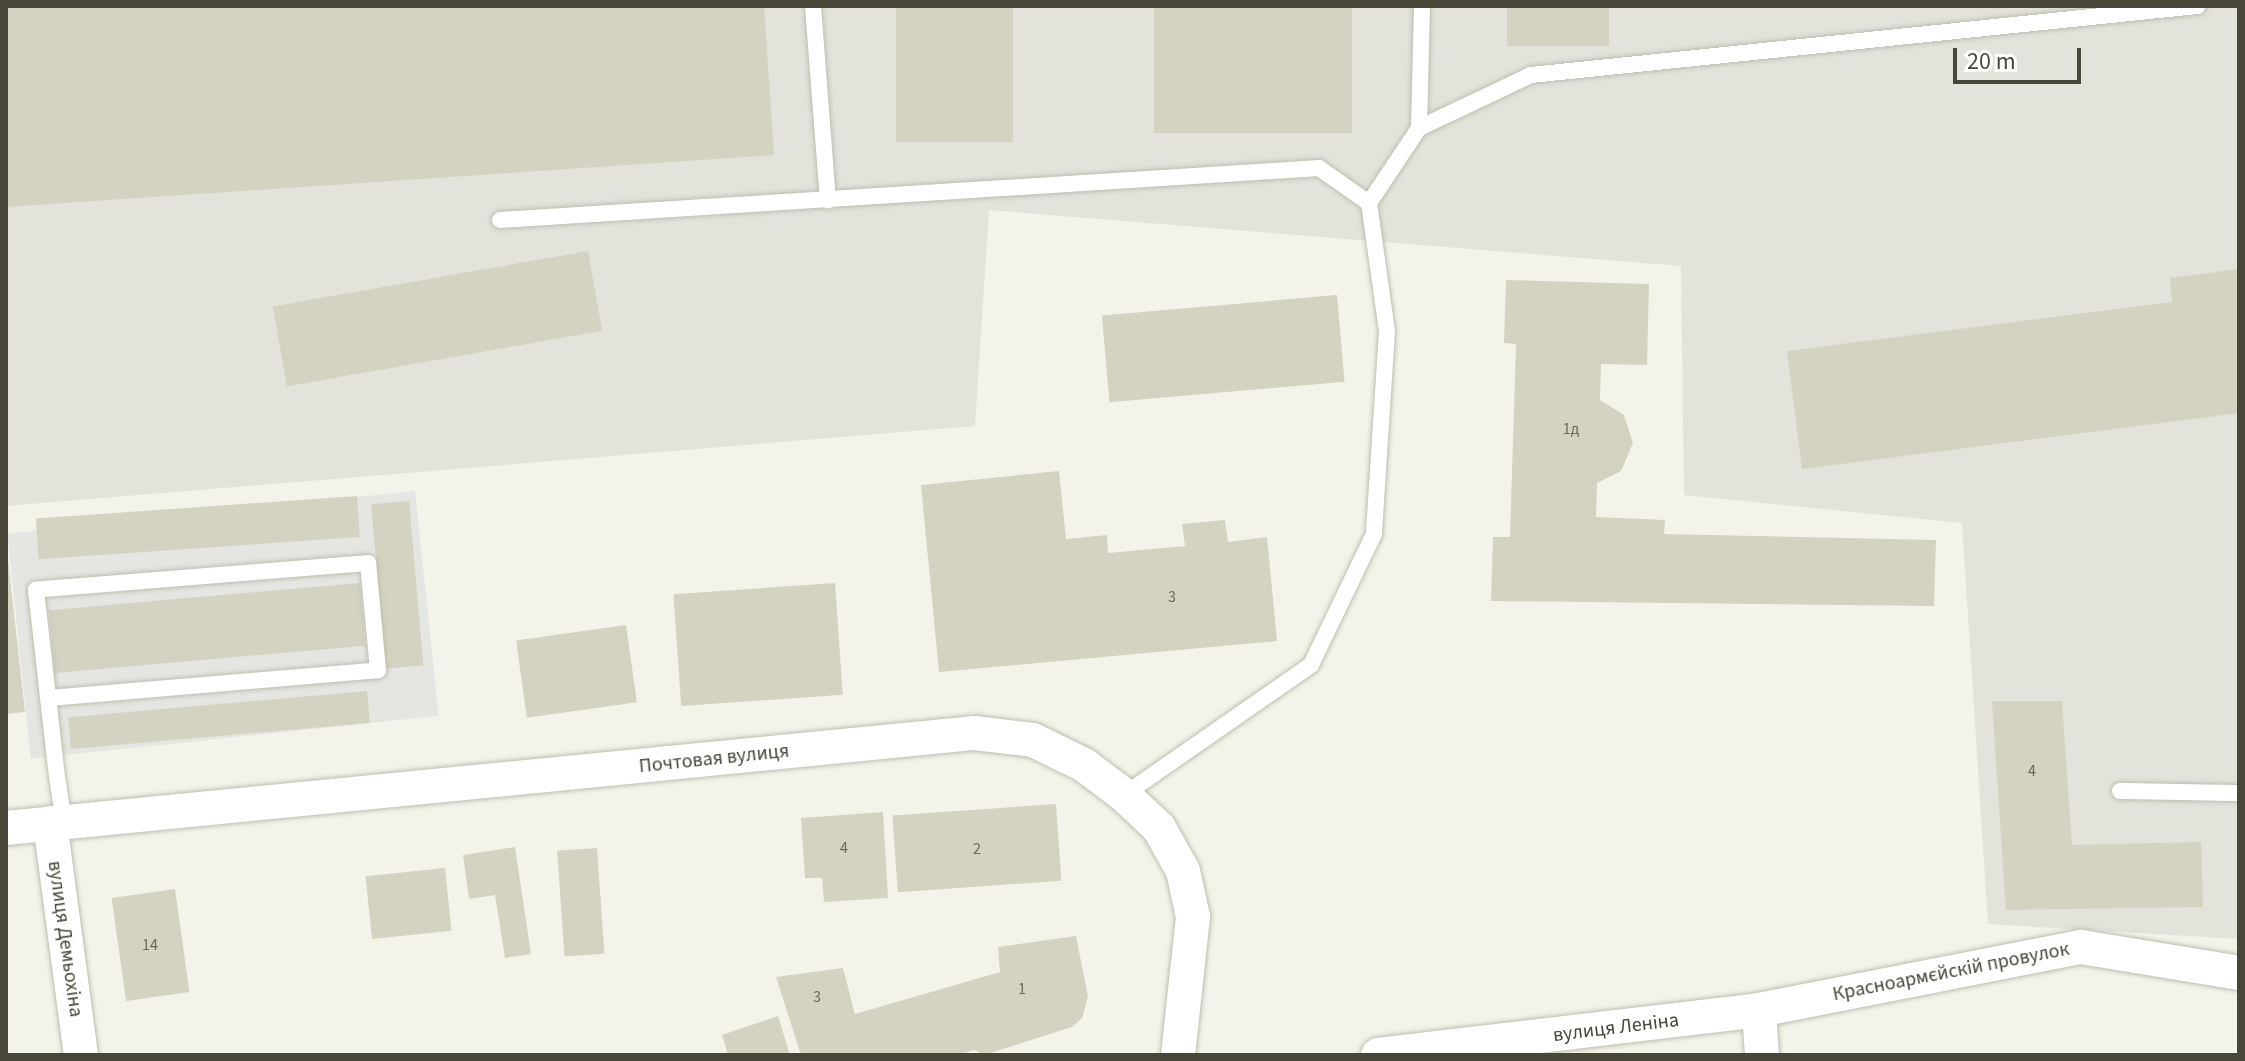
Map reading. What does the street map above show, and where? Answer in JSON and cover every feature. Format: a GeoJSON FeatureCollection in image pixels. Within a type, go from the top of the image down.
{"type":"FeatureCollection","features":[{"type":"Feature","properties":{"kind":"street","name":"Почтовая вулиця"},"geometry":{"type":"LineString","coordinates":[[6,828],[975,733],[1033,740],[1124,795],[1159,828],[1183,871],[1193,917],[1178,1055]]}},
{"type":"Feature","properties":{"kind":"street","name":"вулиця Демьохіна"},"geometry":{"type":"LineString","coordinates":[[57,822],[81,1055]]}},
{"type":"Feature","properties":{"kind":"street","name":"Красноармєйскій провулок"},"geometry":{"type":"LineString","coordinates":[[1759,1010],[2081,947],[2239,973]]}},
{"type":"Feature","properties":{"kind":"street","name":"вулиця Леніна"},"geometry":{"type":"LineString","coordinates":[[1378,1055],[1759,1010]]}},
{"type":"Feature","properties":{"kind":"street"},"geometry":{"type":"LineString","coordinates":[[1759,1010],[1762,1055]]}},
{"type":"Feature","properties":{"kind":"lane"},"geometry":{"type":"LineString","coordinates":[[813,6],[828,200]]}},
{"type":"Feature","properties":{"kind":"lane"},"geometry":{"type":"LineString","coordinates":[[1419,128],[1422,6]]}},
{"type":"Feature","properties":{"kind":"lane"},"geometry":{"type":"LineString","coordinates":[[1124,795],[1311,665],[1374,534],[1387,331],[1369,203],[1419,128],[1531,75],[2197,6]]}},
{"type":"Feature","properties":{"kind":"lane"},"geometry":{"type":"LineString","coordinates":[[500,220],[1319,168],[1369,203]]}},
{"type":"Feature","properties":{"kind":"lane"},"geometry":{"type":"LineString","coordinates":[[48,698],[378,670],[368,563],[36,590],[57,822]]}},
{"type":"Feature","properties":{"kind":"lane"},"geometry":{"type":"LineString","coordinates":[[2120,791],[2239,793]]}},
{"type":"Feature","properties":{"kind":"shaded area"},"geometry":{"type":"Polygon","coordinates":[[[6,6],[2239,6],[2239,939],[1988,924],[1962,523],[1684,495],[1681,266],[989,210],[975,426],[6,506],[6,6]]]}},
{"type":"Feature","properties":{"kind":"shaded area"},"geometry":{"type":"Polygon","coordinates":[[[415,491],[439,716],[31,759],[7,534],[415,491]]]}},
{"type":"Feature","properties":{"kind":"building"},"geometry":{"type":"Polygon","coordinates":[[[6,6],[764,6],[774,155],[6,207],[6,6]]]}},
{"type":"Feature","properties":{"kind":"building"},"geometry":{"type":"Polygon","coordinates":[[[896,6],[1013,6],[1013,142],[896,142],[896,6]]]}},
{"type":"Feature","properties":{"kind":"building"},"geometry":{"type":"Polygon","coordinates":[[[1154,6],[1352,6],[1352,133],[1154,133],[1154,6]]]}},
{"type":"Feature","properties":{"kind":"building"},"geometry":{"type":"Polygon","coordinates":[[[1507,6],[1609,6],[1609,46],[1507,46],[1507,6]]]}},
{"type":"Feature","properties":{"kind":"building"},"geometry":{"type":"Polygon","coordinates":[[[588,251],[602,331],[287,386],[273,307],[588,251]]]}},
{"type":"Feature","properties":{"kind":"building"},"geometry":{"type":"Polygon","coordinates":[[[2239,269],[2239,413],[1802,469],[1787,351],[2172,302],[2170,278],[2239,269]]]}},
{"type":"Feature","properties":{"kind":"building"},"geometry":{"type":"Polygon","coordinates":[[[1506,280],[1649,284],[1647,365],[1601,364],[1600,400],[1624,415],[1633,443],[1621,471],[1597,483],[1596,517],[1665,520],[1664,534],[1936,540],[1934,606],[1491,601],[1493,537],[1510,537],[1516,344],[1504,343],[1506,280]]]}},
{"type":"Feature","properties":{"kind":"building"},"geometry":{"type":"Polygon","coordinates":[[[1337,295],[1345,382],[1109,402],[1102,316],[1337,295]]]}},
{"type":"Feature","properties":{"kind":"building"},"geometry":{"type":"Polygon","coordinates":[[[1059,471],[1066,539],[1107,535],[1108,553],[1185,546],[1182,524],[1225,520],[1228,542],[1267,537],[1277,641],[939,672],[921,485],[1059,471]]]}},
{"type":"Feature","properties":{"kind":"building"},"geometry":{"type":"Polygon","coordinates":[[[357,496],[360,537],[39,559],[36,518],[357,496]]]}},
{"type":"Feature","properties":{"kind":"building"},"geometry":{"type":"Polygon","coordinates":[[[409,501],[423,665],[386,669],[371,504],[409,501]]]}},
{"type":"Feature","properties":{"kind":"building"},"geometry":{"type":"Polygon","coordinates":[[[6,542],[25,712],[6,714],[6,542]]]}},
{"type":"Feature","properties":{"kind":"building"},"geometry":{"type":"Polygon","coordinates":[[[360,583],[365,646],[55,673],[49,610],[360,583]]]}},
{"type":"Feature","properties":{"kind":"building"},"geometry":{"type":"Polygon","coordinates":[[[835,583],[843,695],[681,706],[673,594],[835,583]]]}},
{"type":"Feature","properties":{"kind":"building"},"geometry":{"type":"Polygon","coordinates":[[[626,625],[637,702],[527,718],[516,640],[626,625]]]}},
{"type":"Feature","properties":{"kind":"building"},"geometry":{"type":"Polygon","coordinates":[[[367,691],[370,723],[71,749],[68,717],[367,691]]]}},
{"type":"Feature","properties":{"kind":"building"},"geometry":{"type":"Polygon","coordinates":[[[1992,701],[2062,701],[2072,845],[2201,842],[2203,907],[2006,910],[1992,701]]]}},
{"type":"Feature","properties":{"kind":"building"},"geometry":{"type":"Polygon","coordinates":[[[1056,804],[1061,881],[898,892],[892,815],[1056,804]]]}},
{"type":"Feature","properties":{"kind":"building"},"geometry":{"type":"Polygon","coordinates":[[[883,812],[888,898],[824,902],[822,878],[805,878],[801,818],[883,812]]]}},
{"type":"Feature","properties":{"kind":"building"},"geometry":{"type":"Polygon","coordinates":[[[515,847],[531,954],[505,958],[495,895],[469,899],[463,855],[515,847]]]}},
{"type":"Feature","properties":{"kind":"building"},"geometry":{"type":"Polygon","coordinates":[[[597,848],[604,954],[564,957],[557,851],[597,848]]]}},
{"type":"Feature","properties":{"kind":"building"},"geometry":{"type":"Polygon","coordinates":[[[445,868],[452,931],[372,939],[365,876],[445,868]]]}},
{"type":"Feature","properties":{"kind":"building"},"geometry":{"type":"Polygon","coordinates":[[[175,889],[189,992],[126,1001],[112,898],[175,889]]]}},
{"type":"Feature","properties":{"kind":"building"},"geometry":{"type":"Polygon","coordinates":[[[1076,936],[1088,997],[1082,1018],[1072,1027],[984,1055],[974,1050],[957,1055],[801,1055],[776,977],[843,968],[855,1014],[1000,972],[998,947],[1076,936]]]}},
{"type":"Feature","properties":{"kind":"building"},"geometry":{"type":"Polygon","coordinates":[[[778,1016],[790,1055],[728,1055],[722,1035],[778,1016]]]}}]}
